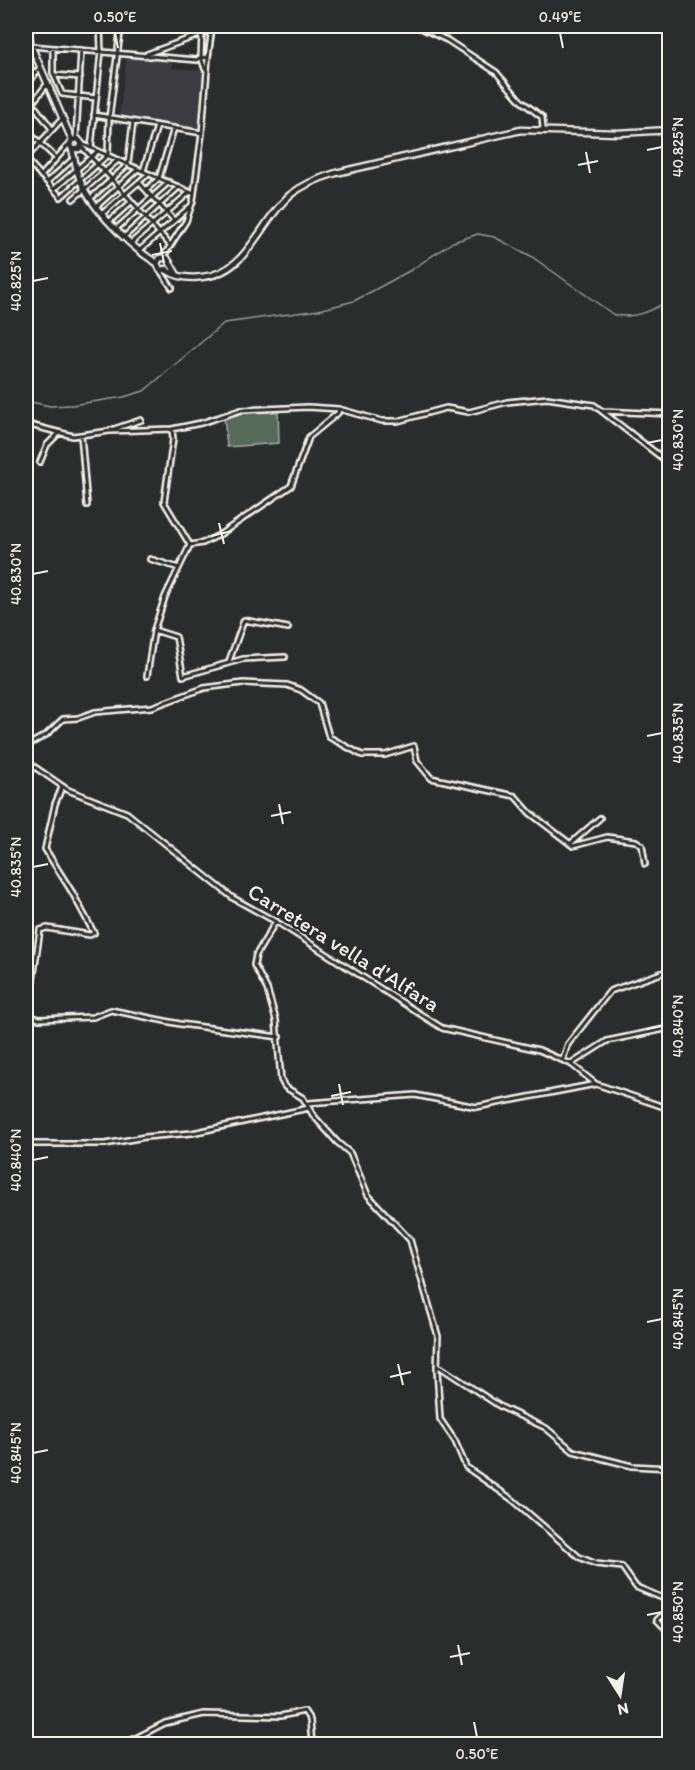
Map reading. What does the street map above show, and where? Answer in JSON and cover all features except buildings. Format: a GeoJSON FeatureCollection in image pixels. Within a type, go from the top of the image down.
{"type":"FeatureCollection","features":[{"type":"Feature","properties":{"kind":"street"},"geometry":{"type":"LineString","coordinates":[[26,55],[29,26]]}},
{"type":"Feature","properties":{"kind":"street"},"geometry":{"type":"LineString","coordinates":[[91,148],[101,51],[100,26]]}},
{"type":"Feature","properties":{"kind":"street"},"geometry":{"type":"LineString","coordinates":[[62,119],[26,158],[61,197],[108,155],[109,118],[121,26]]}},
{"type":"Feature","properties":{"kind":"street"},"geometry":{"type":"LineString","coordinates":[[205,70],[199,58],[207,26]]}},
{"type":"Feature","properties":{"kind":"street"},"geometry":{"type":"LineString","coordinates":[[214,26],[222,26]]}},
{"type":"Feature","properties":{"kind":"street"},"geometry":{"type":"LineString","coordinates":[[146,55],[222,26]]}},
{"type":"Feature","properties":{"kind":"street"},"geometry":{"type":"LineString","coordinates":[[172,288],[164,272],[161,259],[192,205],[202,133],[205,70],[211,35],[222,26]]}},
{"type":"Feature","properties":{"kind":"street"},"geometry":{"type":"LineString","coordinates":[[419,27],[447,40],[496,72],[521,101],[542,117],[543,129]]}},
{"type":"Feature","properties":{"kind":"street"},"geometry":{"type":"LineString","coordinates":[[204,32],[211,35]]}},
{"type":"Feature","properties":{"kind":"street"},"geometry":{"type":"LineString","coordinates":[[28,45],[166,57],[208,58]]}},
{"type":"Feature","properties":{"kind":"street"},"geometry":{"type":"LineString","coordinates":[[28,45],[45,76],[73,140],[192,193]]}},
{"type":"Feature","properties":{"kind":"street"},"geometry":{"type":"LineString","coordinates":[[166,47],[163,52],[166,57]]}},
{"type":"Feature","properties":{"kind":"street"},"geometry":{"type":"LineString","coordinates":[[53,48],[54,74],[62,94],[96,98]]}},
{"type":"Feature","properties":{"kind":"street"},"geometry":{"type":"LineString","coordinates":[[81,50],[73,159],[84,190],[110,221],[146,256],[161,259],[171,265],[178,275]]}},
{"type":"Feature","properties":{"kind":"street"},"geometry":{"type":"LineString","coordinates":[[26,66],[36,72]]}},
{"type":"Feature","properties":{"kind":"street"},"geometry":{"type":"LineString","coordinates":[[26,87],[40,67]]}},
{"type":"Feature","properties":{"kind":"street"},"geometry":{"type":"LineString","coordinates":[[45,76],[54,74],[80,77]]}},
{"type":"Feature","properties":{"kind":"street"},"geometry":{"type":"LineString","coordinates":[[26,111],[48,83]]}},
{"type":"Feature","properties":{"kind":"street"},"geometry":{"type":"LineString","coordinates":[[26,100],[31,104]]}},
{"type":"Feature","properties":{"kind":"street"},"geometry":{"type":"LineString","coordinates":[[36,108],[52,129]]}},
{"type":"Feature","properties":{"kind":"street"},"geometry":{"type":"LineString","coordinates":[[94,115],[202,133]]}},
{"type":"Feature","properties":{"kind":"street"},"geometry":{"type":"LineString","coordinates":[[90,198],[127,166],[133,122]]}},
{"type":"Feature","properties":{"kind":"street"},"geometry":{"type":"LineString","coordinates":[[143,171],[157,126]]}},
{"type":"Feature","properties":{"kind":"street"},"geometry":{"type":"LineString","coordinates":[[146,190],[159,178],[174,128]]}},
{"type":"Feature","properties":{"kind":"street"},"geometry":{"type":"LineString","coordinates":[[26,130],[56,158]]}},
{"type":"Feature","properties":{"kind":"street"},"geometry":{"type":"LineString","coordinates":[[164,272],[193,278],[210,276],[235,264],[284,202],[312,181],[336,173],[521,130],[618,133],[669,130]]}},
{"type":"Feature","properties":{"kind":"street"},"geometry":{"type":"LineString","coordinates":[[41,176],[73,140]]}},
{"type":"Feature","properties":{"kind":"street"},"geometry":{"type":"LineString","coordinates":[[73,149],[82,145]]}},
{"type":"Feature","properties":{"kind":"street"},"geometry":{"type":"LineString","coordinates":[[82,145],[169,246]]}},
{"type":"Feature","properties":{"kind":"street"},"geometry":{"type":"LineString","coordinates":[[54,189],[98,151]]}},
{"type":"Feature","properties":{"kind":"street"},"geometry":{"type":"LineString","coordinates":[[47,182],[73,159]]}},
{"type":"Feature","properties":{"kind":"street"},"geometry":{"type":"LineString","coordinates":[[73,200],[119,160]]}},
{"type":"Feature","properties":{"kind":"street"},"geometry":{"type":"LineString","coordinates":[[97,206],[138,169]]}},
{"type":"Feature","properties":{"kind":"street"},"geometry":{"type":"LineString","coordinates":[[103,213],[148,174]]}},
{"type":"Feature","properties":{"kind":"street"},"geometry":{"type":"LineString","coordinates":[[139,182],[174,220]]}},
{"type":"Feature","properties":{"kind":"street"},"geometry":{"type":"LineString","coordinates":[[117,228],[169,183]]}},
{"type":"Feature","properties":{"kind":"street"},"geometry":{"type":"LineString","coordinates":[[125,236],[179,187]]}},
{"type":"Feature","properties":{"kind":"street"},"geometry":{"type":"LineString","coordinates":[[132,242],[192,193]]}},
{"type":"Feature","properties":{"kind":"street"},"geometry":{"type":"LineString","coordinates":[[110,221],[131,202]]}},
{"type":"Feature","properties":{"kind":"street"},"geometry":{"type":"LineString","coordinates":[[140,250],[192,205]]}},
{"type":"Feature","properties":{"kind":"street"},"geometry":{"type":"LineString","coordinates":[[164,272],[171,265]]}},
{"type":"Feature","properties":{"kind":"street"},"geometry":{"type":"LineString","coordinates":[[26,424],[59,433],[81,435],[110,431],[172,429],[201,423],[241,410],[339,409],[382,421],[390,421],[446,408],[469,412],[507,402],[547,398],[591,404],[669,464]]}},
{"type":"Feature","properties":{"kind":"street"},"geometry":{"type":"LineString","coordinates":[[190,545],[203,543],[219,535],[291,486],[309,437],[338,413],[339,409]]}},
{"type":"Feature","properties":{"kind":"street"},"geometry":{"type":"LineString","coordinates":[[601,411],[669,414]]}},
{"type":"Feature","properties":{"kind":"street"},"geometry":{"type":"LineString","coordinates":[[110,431],[141,420]]}},
{"type":"Feature","properties":{"kind":"street"},"geometry":{"type":"LineString","coordinates":[[172,429],[173,439],[164,502],[190,545]]}},
{"type":"Feature","properties":{"kind":"street"},"geometry":{"type":"LineString","coordinates":[[40,462],[47,445],[59,433]]}},
{"type":"Feature","properties":{"kind":"street"},"geometry":{"type":"LineString","coordinates":[[81,435],[87,505]]}},
{"type":"Feature","properties":{"kind":"street"},"geometry":{"type":"LineString","coordinates":[[147,676],[154,630],[190,545]]}},
{"type":"Feature","properties":{"kind":"street"},"geometry":{"type":"LineString","coordinates":[[150,559],[179,568]]}},
{"type":"Feature","properties":{"kind":"street"},"geometry":{"type":"LineString","coordinates":[[229,662],[244,620],[288,628]]}},
{"type":"Feature","properties":{"kind":"street"},"geometry":{"type":"LineString","coordinates":[[154,630],[176,637],[182,676],[229,662],[285,657]]}},
{"type":"Feature","properties":{"kind":"street"},"geometry":{"type":"LineString","coordinates":[[26,746],[46,735],[64,719],[78,718],[95,712],[152,707],[204,688],[247,683],[289,685],[319,703],[324,712],[328,736],[359,755],[385,755],[414,746],[417,761],[431,778],[457,786],[478,787],[515,796],[530,813],[574,846],[607,837],[636,841],[642,845],[645,864]]}},
{"type":"Feature","properties":{"kind":"street","name":"Carretera vella d'Alfara"},"geometry":{"type":"LineString","coordinates":[[26,760],[62,787],[127,813],[233,898],[276,921],[442,1029],[539,1050],[563,1059],[596,1084],[669,1109]]}},
{"type":"Feature","properties":{"kind":"street"},"geometry":{"type":"LineString","coordinates":[[62,787],[55,804],[45,849],[94,933],[90,935],[47,928],[40,930],[28,1015],[39,1019],[93,1017],[111,1010],[180,1024],[279,1037]]}},
{"type":"Feature","properties":{"kind":"street"},"geometry":{"type":"LineString","coordinates":[[570,844],[600,818]]}},
{"type":"Feature","properties":{"kind":"street"},"geometry":{"type":"LineString","coordinates":[[276,921],[256,955],[254,965],[270,998],[279,1037],[282,1084],[301,1096],[337,1142],[352,1156],[368,1195],[410,1240],[438,1336],[436,1365],[440,1419],[455,1441],[466,1467],[513,1500],[579,1557],[596,1564],[622,1567],[636,1587],[669,1601]]}},
{"type":"Feature","properties":{"kind":"street"},"geometry":{"type":"LineString","coordinates":[[563,1059],[568,1044],[610,991],[669,970]]}},
{"type":"Feature","properties":{"kind":"street"},"geometry":{"type":"LineString","coordinates":[[571,1064],[607,1041],[669,1028]]}},
{"type":"Feature","properties":{"kind":"street"},"geometry":{"type":"LineString","coordinates":[[26,1144],[84,1146],[192,1133],[308,1106],[310,1101],[415,1095],[477,1107],[596,1084]]}},
{"type":"Feature","properties":{"kind":"street"},"geometry":{"type":"LineString","coordinates":[[436,1365],[501,1407],[546,1428],[573,1451],[632,1466],[669,1468]]}},
{"type":"Feature","properties":{"kind":"street"},"geometry":{"type":"LineString","coordinates":[[669,1617],[661,1616],[657,1620],[669,1633]]}},
{"type":"Feature","properties":{"kind":"street"},"geometry":{"type":"LineString","coordinates":[[124,1744],[165,1723],[204,1714],[281,1716],[304,1711],[310,1720],[312,1744]]}},
{"type":"Feature","properties":{"kind":"shaded area"},"geometry":{"type":"Polygon","coordinates":[[[127,56],[173,59],[172,68],[203,71],[200,130],[119,117],[127,56]]]}},
{"type":"Feature","properties":{"kind":"green space"},"geometry":{"type":"Polygon","coordinates":[[[278,409],[279,443],[227,447],[224,416],[278,409]]]}},
{"type":"Feature","properties":{"kind":"waterway"},"geometry":{"type":"LineString","coordinates":[[26,401],[50,406],[72,405],[124,397],[144,391],[224,323],[319,310],[354,301],[411,270],[453,242],[478,234],[494,237],[531,256],[614,315],[629,316],[643,313],[670,299]]}}]}
